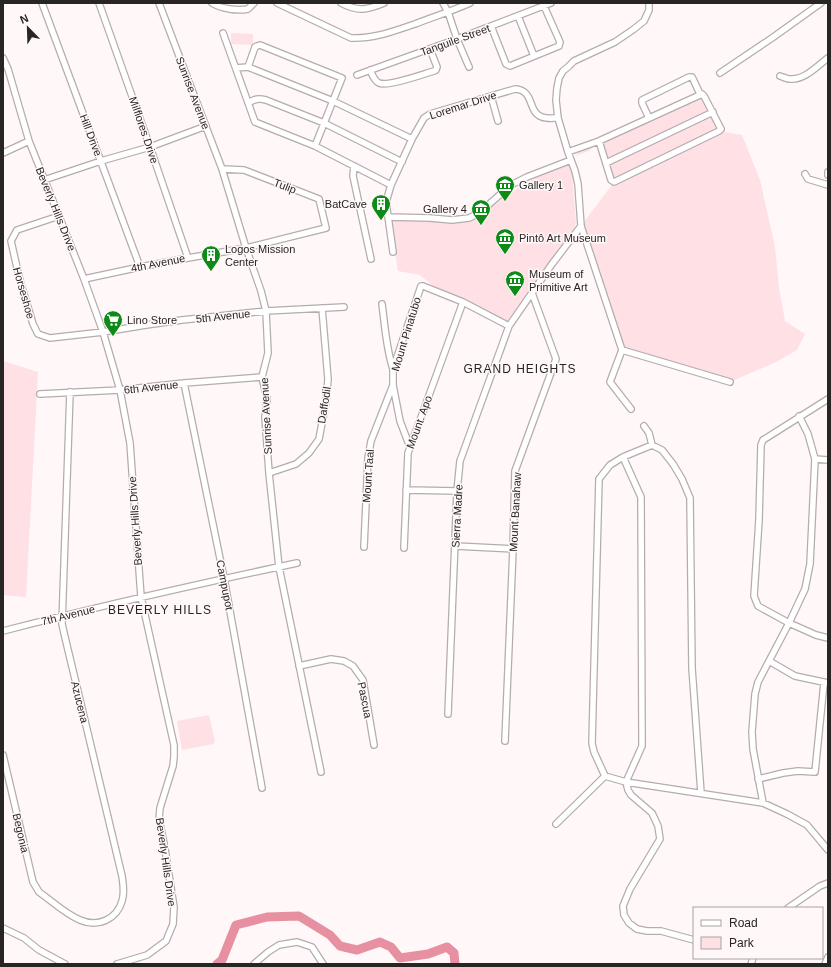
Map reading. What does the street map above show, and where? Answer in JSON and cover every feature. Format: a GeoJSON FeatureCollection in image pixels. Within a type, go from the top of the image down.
{"type":"FeatureCollection","features":[{"type":"Feature","properties":{"kind":"street","name":"Hill Drive"},"geometry":{"type":"LineString","coordinates":[[42,3],[140,267]]}},
{"type":"Feature","properties":{"kind":"street","name":"Milflores Drive"},"geometry":{"type":"LineString","coordinates":[[99,3],[188,258]]}},
{"type":"Feature","properties":{"kind":"street","name":"Sunrise Avenue"},"geometry":{"type":"LineString","coordinates":[[159,3],[222,170],[266,311],[268,353],[262,377],[267,399],[265,417],[268,473],[279,567],[321,772]]}},
{"type":"Feature","properties":{"kind":"street"},"geometry":{"type":"LineString","coordinates":[[212,3],[240,10],[248,9],[254,3]]}},
{"type":"Feature","properties":{"kind":"street"},"geometry":{"type":"LineString","coordinates":[[277,3],[351,38],[369,38],[388,33],[470,3]]}},
{"type":"Feature","properties":{"kind":"street"},"geometry":{"type":"LineString","coordinates":[[341,3],[360,10],[370,9],[381,4]]}},
{"type":"Feature","properties":{"kind":"street"},"geometry":{"type":"LineString","coordinates":[[443,3],[448,12],[457,39],[469,67]]}},
{"type":"Feature","properties":{"kind":"street","name":"Tanguile Street"},"geometry":{"type":"LineString","coordinates":[[357,75],[551,3]]}},
{"type":"Feature","properties":{"kind":"street"},"geometry":{"type":"LineString","coordinates":[[631,409],[610,382],[622,350],[581,226],[578,184],[558,118],[556,100],[559,78],[563,71],[574,60],[615,42],[634,29],[644,21],[649,10],[649,3]]}},
{"type":"Feature","properties":{"kind":"street"},"geometry":{"type":"LineString","coordinates":[[720,72],[772,38],[821,3]]}},
{"type":"Feature","properties":{"kind":"street"},"geometry":{"type":"LineString","coordinates":[[491,26],[506,64],[510,66],[559,46],[560,42],[544,6]]}},
{"type":"Feature","properties":{"kind":"street"},"geometry":{"type":"LineString","coordinates":[[518,16],[534,56]]}},
{"type":"Feature","properties":{"kind":"street"},"geometry":{"type":"LineString","coordinates":[[223,33],[255,122],[314,146],[391,185]]}},
{"type":"Feature","properties":{"kind":"street"},"geometry":{"type":"LineString","coordinates":[[248,67],[255,47],[260,45],[342,78],[314,146]]}},
{"type":"Feature","properties":{"kind":"street"},"geometry":{"type":"LineString","coordinates":[[370,70],[377,82],[380,83],[392,83],[434,71],[437,67],[430,49]]}},
{"type":"Feature","properties":{"kind":"street","name":"Beverly Hills Drive"},"geometry":{"type":"LineString","coordinates":[[3,58],[8,69],[29,141],[84,279],[103,332],[120,390],[130,443],[141,597],[174,745],[173,766],[158,819],[165,849],[174,907],[173,924],[166,941],[147,955],[117,964]]}},
{"type":"Feature","properties":{"kind":"street"},"geometry":{"type":"LineString","coordinates":[[780,76],[789,79],[806,75],[828,58]]}},
{"type":"Feature","properties":{"kind":"street"},"geometry":{"type":"LineString","coordinates":[[236,68],[248,67],[333,101],[412,139]]}},
{"type":"Feature","properties":{"kind":"street"},"geometry":{"type":"LineString","coordinates":[[599,141],[611,180],[615,182],[721,129],[704,96],[700,94],[692,77],[689,77],[642,100],[642,103],[650,118]]}},
{"type":"Feature","properties":{"kind":"street","name":"Loremar Drive"},"geometry":{"type":"LineString","coordinates":[[393,252],[386,202],[391,185],[412,139],[424,118],[430,114],[519,89],[527,94],[536,114],[540,117],[558,118]]}},
{"type":"Feature","properties":{"kind":"street"},"geometry":{"type":"LineString","coordinates":[[568,152],[599,141],[700,94]]}},
{"type":"Feature","properties":{"kind":"street"},"geometry":{"type":"LineString","coordinates":[[491,96],[498,121]]}},
{"type":"Feature","properties":{"kind":"street"},"geometry":{"type":"LineString","coordinates":[[248,103],[259,98],[266,100],[324,123],[402,162]]}},
{"type":"Feature","properties":{"kind":"street"},"geometry":{"type":"LineString","coordinates":[[606,162],[713,112]]}},
{"type":"Feature","properties":{"kind":"street"},"geometry":{"type":"LineString","coordinates":[[44,180],[150,147],[206,126]]}},
{"type":"Feature","properties":{"kind":"street"},"geometry":{"type":"LineString","coordinates":[[3,153],[29,141]]}},
{"type":"Feature","properties":{"kind":"street"},"geometry":{"type":"LineString","coordinates":[[388,217],[452,220],[469,218],[479,213],[511,185],[527,177],[571,160]]}},
{"type":"Feature","properties":{"kind":"street"},"geometry":{"type":"LineString","coordinates":[[354,166],[353,176],[371,259]]}},
{"type":"Feature","properties":{"kind":"street","name":"Tulip"},"geometry":{"type":"LineString","coordinates":[[222,170],[244,170],[319,199],[326,228]]}},
{"type":"Feature","properties":{"kind":"street"},"geometry":{"type":"LineString","coordinates":[[806,174],[808,179],[828,185]]}},
{"type":"Feature","properties":{"kind":"street","name":"Horseshoe"},"geometry":{"type":"LineString","coordinates":[[59,216],[17,230],[11,241],[20,281],[33,324],[38,334],[50,338],[103,332]]}},
{"type":"Feature","properties":{"kind":"street","name":"Sierra Madre"},"geometry":{"type":"LineString","coordinates":[[448,714],[457,490],[460,461],[509,326],[552,264],[581,226]]}},
{"type":"Feature","properties":{"kind":"street","name":"4th Avenue"},"geometry":{"type":"LineString","coordinates":[[84,279],[140,267],[246,248],[326,228]]}},
{"type":"Feature","properties":{"kind":"street","name":"Mount Pinatubo"},"geometry":{"type":"LineString","coordinates":[[393,385],[393,369],[421,286],[463,302]]}},
{"type":"Feature","properties":{"kind":"street","name":"Mount Banahaw"},"geometry":{"type":"LineString","coordinates":[[505,740],[515,471],[556,359],[532,293]]}},
{"type":"Feature","properties":{"kind":"street"},"geometry":{"type":"LineString","coordinates":[[463,302],[509,326]]}},
{"type":"Feature","properties":{"kind":"street","name":"Mount. Apo"},"geometry":{"type":"LineString","coordinates":[[404,548],[408,453],[463,302]]}},
{"type":"Feature","properties":{"kind":"street"},"geometry":{"type":"LineString","coordinates":[[382,304],[387,344],[393,369]]}},
{"type":"Feature","properties":{"kind":"street","name":"5th Avenue"},"geometry":{"type":"LineString","coordinates":[[103,332],[182,320],[266,311],[344,307]]}},
{"type":"Feature","properties":{"kind":"street","name":"Daffodil"},"geometry":{"type":"LineString","coordinates":[[268,473],[296,464],[309,453],[319,439],[326,402],[328,379],[322,308]]}},
{"type":"Feature","properties":{"kind":"street"},"geometry":{"type":"LineString","coordinates":[[622,350],[730,382]]}},
{"type":"Feature","properties":{"kind":"street","name":"6th Avenue"},"geometry":{"type":"LineString","coordinates":[[40,394],[120,390],[262,377]]}},
{"type":"Feature","properties":{"kind":"street","name":"Campupot"},"geometry":{"type":"LineString","coordinates":[[184,383],[224,578],[262,788]]}},
{"type":"Feature","properties":{"kind":"street"},"geometry":{"type":"LineString","coordinates":[[393,385],[400,421],[410,447]]}},
{"type":"Feature","properties":{"kind":"street","name":"Mount Taal"},"geometry":{"type":"LineString","coordinates":[[364,547],[368,458],[371,442],[393,385]]}},
{"type":"Feature","properties":{"kind":"street","name":"Azucena"},"geometry":{"type":"LineString","coordinates":[[36,887],[39,892],[72,916],[94,924],[106,921],[112,917],[119,908],[124,895],[122,876],[62,624],[70,392]]}},
{"type":"Feature","properties":{"kind":"street"},"geometry":{"type":"LineString","coordinates":[[828,399],[763,440],[761,445],[754,596],[758,606],[789,623],[816,635],[828,638]]}},
{"type":"Feature","properties":{"kind":"street"},"geometry":{"type":"LineString","coordinates":[[763,804],[753,749],[752,732],[755,694],[758,682],[768,661],[789,623],[805,589],[810,564],[815,459],[808,434],[800,416]]}},
{"type":"Feature","properties":{"kind":"street"},"geometry":{"type":"LineString","coordinates":[[644,426],[649,433],[652,445]]}},
{"type":"Feature","properties":{"kind":"street"},"geometry":{"type":"LineString","coordinates":[[700,793],[692,668],[690,498],[682,479],[666,454],[662,450],[652,445],[623,457],[610,465],[599,479],[592,743],[594,752],[605,776],[626,782],[763,804],[787,814],[806,825],[828,850]]}},
{"type":"Feature","properties":{"kind":"street"},"geometry":{"type":"LineString","coordinates":[[623,457],[641,497],[642,505],[642,746],[626,782],[631,795],[652,813],[658,826],[660,839],[630,889],[623,906],[624,915],[637,929],[661,931],[693,940]]}},
{"type":"Feature","properties":{"kind":"street"},"geometry":{"type":"LineString","coordinates":[[815,459],[828,460]]}},
{"type":"Feature","properties":{"kind":"street"},"geometry":{"type":"LineString","coordinates":[[406,490],[457,490]]}},
{"type":"Feature","properties":{"kind":"street"},"geometry":{"type":"LineString","coordinates":[[455,546],[513,549]]}},
{"type":"Feature","properties":{"kind":"street","name":"7th Avenue"},"geometry":{"type":"LineString","coordinates":[[3,631],[141,597],[297,563]]}},
{"type":"Feature","properties":{"kind":"street","name":"Pascua"},"geometry":{"type":"LineString","coordinates":[[299,666],[331,659],[344,661],[353,666],[363,680],[374,745]]}},
{"type":"Feature","properties":{"kind":"street"},"geometry":{"type":"LineString","coordinates":[[758,779],[798,771],[815,772],[826,683],[795,676],[768,661]]}},
{"type":"Feature","properties":{"kind":"street","name":"Begonia"},"geometry":{"type":"LineString","coordinates":[[3,755],[33,882],[36,887]]}},
{"type":"Feature","properties":{"kind":"street"},"geometry":{"type":"LineString","coordinates":[[556,824],[605,776]]}},
{"type":"Feature","properties":{"kind":"street"},"geometry":{"type":"LineString","coordinates":[[789,907],[820,886],[828,883]]}},
{"type":"Feature","properties":{"kind":"street"},"geometry":{"type":"LineString","coordinates":[[3,928],[24,938],[39,950],[65,964]]}},
{"type":"Feature","properties":{"kind":"street"},"geometry":{"type":"LineString","coordinates":[[254,964],[279,945],[297,942],[312,947],[323,964]]}},
{"type":"Feature","properties":{"kind":"street"},"geometry":{"type":"LineString","coordinates":[[825,964],[828,957]]}},
{"type":"Feature","properties":{"kind":"green space"},"geometry":{"type":"Polygon","coordinates":[[[231,33],[253,34],[253,45],[231,44],[231,33]]]}},
{"type":"Feature","properties":{"kind":"green space"},"geometry":{"type":"Polygon","coordinates":[[[704,96],[719,131],[742,135],[760,180],[775,247],[779,288],[785,321],[805,334],[797,350],[776,362],[730,382],[622,350],[581,226],[615,181],[606,163],[599,141],[589,151],[575,156],[584,147],[704,96]]]}},
{"type":"Feature","properties":{"kind":"green space"},"geometry":{"type":"Polygon","coordinates":[[[570,164],[576,223],[574,228],[508,321],[432,285],[420,275],[398,271],[390,217],[449,223],[449,213],[474,220],[478,219],[488,209],[535,178],[570,164]]]}},
{"type":"Feature","properties":{"kind":"green space"},"geometry":{"type":"Polygon","coordinates":[[[3,361],[38,372],[26,597],[3,595],[3,361]]]}},
{"type":"Feature","properties":{"kind":"green space"},"geometry":{"type":"Polygon","coordinates":[[[209,715],[215,742],[213,744],[182,750],[177,721],[209,715]]]}},
{"type":"Feature","properties":{"kind":"waterway"},"geometry":{"type":"LineString","coordinates":[[217,964],[222,960],[236,925],[267,917],[299,916],[330,935],[340,946],[357,950],[380,942],[391,947],[400,958],[428,954],[447,947],[454,953],[455,964]]}},
{"type":"Feature","properties":{"kind":"place","name":"Gallery 1"},"geometry":{"type":"Point","coordinates":[505,202]}},
{"type":"Feature","properties":{"kind":"place","name":"BatCave"},"geometry":{"type":"Point","coordinates":[381,221]}},
{"type":"Feature","properties":{"kind":"place","name":"Gallery 4"},"geometry":{"type":"Point","coordinates":[481,226]}},
{"type":"Feature","properties":{"kind":"place","name":"Pintô Art Museum"},"geometry":{"type":"Point","coordinates":[505,255]}},
{"type":"Feature","properties":{"kind":"place","name":"Logos Mission Center"},"geometry":{"type":"Point","coordinates":[211,272]}},
{"type":"Feature","properties":{"kind":"place","name":"Museum of Primitive Art"},"geometry":{"type":"Point","coordinates":[515,297]}},
{"type":"Feature","properties":{"kind":"place","name":"Lino Store"},"geometry":{"type":"Point","coordinates":[113,337]}},
{"type":"Feature","properties":{"kind":"district","name":"GRAND HEIGHTS"},"geometry":{"type":"Point","coordinates":[520,369]}},
{"type":"Feature","properties":{"kind":"district","name":"BEVERLY HILLS"},"geometry":{"type":"Point","coordinates":[160,610]}}]}
